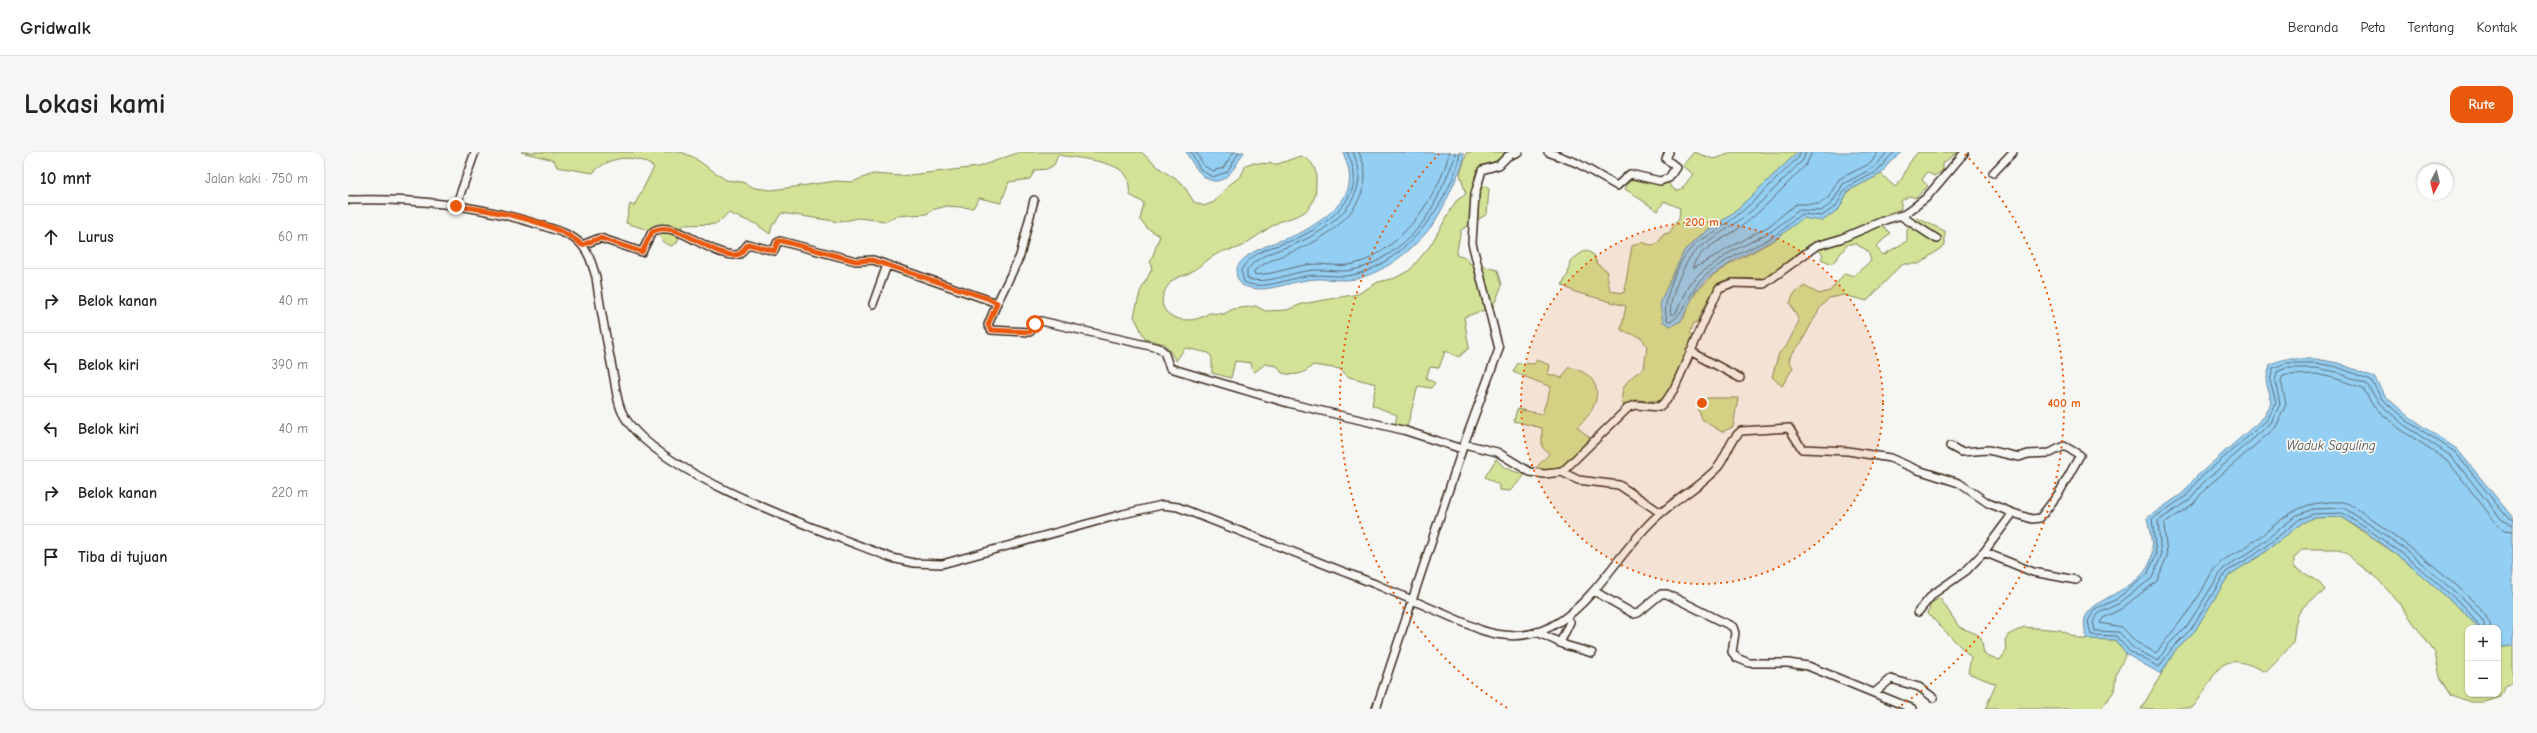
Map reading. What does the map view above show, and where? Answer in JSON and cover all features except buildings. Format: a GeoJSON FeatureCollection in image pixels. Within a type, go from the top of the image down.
{"type":"FeatureCollection","features":[{"type":"Feature","properties":{"kind":"street"},"geometry":{"type":"LineString","coordinates":[[456,206],[475,152]]}},
{"type":"Feature","properties":{"kind":"street"},"geometry":{"type":"LineString","coordinates":[[1376,709],[1414,600],[1463,447],[1499,349],[1472,243],[1475,188],[1482,170],[1499,165],[1508,156],[1518,152]]}},
{"type":"Feature","properties":{"kind":"street"},"geometry":{"type":"LineString","coordinates":[[1548,152],[1577,163],[1617,186],[1630,174],[1660,181],[1668,178],[1676,167],[1666,159],[1669,152]]}},
{"type":"Feature","properties":{"kind":"street"},"geometry":{"type":"LineString","coordinates":[[1562,472],[1629,407],[1636,405],[1657,407],[1664,404],[1674,389],[1714,294],[1720,287],[1732,283],[1764,284],[1816,246],[1840,239],[1885,220],[1901,216],[1922,202],[1965,152]]}},
{"type":"Feature","properties":{"kind":"street"},"geometry":{"type":"LineString","coordinates":[[1994,173],[2013,152]]}},
{"type":"Feature","properties":{"kind":"street"},"geometry":{"type":"LineString","coordinates":[[348,200],[456,206],[507,214],[566,234],[582,245],[590,257],[596,277],[619,404],[624,418],[644,441],[730,493],[892,558],[932,565],[1123,514],[1169,506],[1301,554],[1494,634],[1510,636],[1537,632],[1550,627],[1577,609],[1594,591],[1634,540],[1661,513],[1718,466],[1741,431],[1791,428],[1802,449],[1848,451],[1890,458],[1918,470],[1959,483],[1988,503],[2032,519],[2040,518],[2059,493],[2076,466],[2080,453],[2061,446],[2050,453],[2028,454],[2019,457],[1988,450],[1961,452],[1950,446]]}},
{"type":"Feature","properties":{"kind":"street"},"geometry":{"type":"LineString","coordinates":[[1034,200],[1020,256],[988,325],[991,330],[1030,332],[1037,322],[1041,321],[1159,348],[1164,352],[1170,368],[1288,404],[1403,430],[1463,447],[1496,452],[1524,470],[1533,473],[1562,472],[1584,481],[1619,485],[1661,513]]}},
{"type":"Feature","properties":{"kind":"street"},"geometry":{"type":"LineString","coordinates":[[1901,216],[1937,239]]}},
{"type":"Feature","properties":{"kind":"street"},"geometry":{"type":"LineString","coordinates":[[582,245],[600,238],[642,252],[652,232],[660,229],[682,234],[711,248],[732,254],[740,254],[748,244],[774,251],[776,243],[780,241],[856,261],[872,260],[997,303]]}},
{"type":"Feature","properties":{"kind":"street"},"geometry":{"type":"LineString","coordinates":[[873,304],[887,265]]}},
{"type":"Feature","properties":{"kind":"street"},"geometry":{"type":"LineString","coordinates":[[1690,351],[1740,378]]}},
{"type":"Feature","properties":{"kind":"street"},"geometry":{"type":"LineString","coordinates":[[1918,612],[1933,594],[1966,571],[1984,552],[2013,513]]}},
{"type":"Feature","properties":{"kind":"street"},"geometry":{"type":"LineString","coordinates":[[1984,552],[2033,572],[2076,580]]}},
{"type":"Feature","properties":{"kind":"street"},"geometry":{"type":"LineString","coordinates":[[1594,591],[1634,614],[1638,613],[1661,594],[1667,594],[1733,627],[1735,633],[1732,653],[1740,660],[1752,663],[1788,663],[1808,666],[1912,709]]}},
{"type":"Feature","properties":{"kind":"street"},"geometry":{"type":"LineString","coordinates":[[1560,643],[1570,622]]}},
{"type":"Feature","properties":{"kind":"street"},"geometry":{"type":"LineString","coordinates":[[1537,632],[1560,643],[1592,653]]}},
{"type":"Feature","properties":{"kind":"street"},"geometry":{"type":"LineString","coordinates":[[1874,693],[1891,679],[1919,687],[1934,698]]}},
{"type":"Feature","properties":{"kind":"green space"},"geometry":{"type":"Polygon","coordinates":[[[521,152],[681,152],[693,157],[726,180],[742,182],[755,188],[772,190],[836,181],[852,182],[873,174],[901,176],[978,167],[1020,152],[1141,152],[1163,171],[1182,183],[1194,202],[1204,206],[1214,202],[1229,185],[1241,176],[1246,165],[1251,163],[1278,164],[1300,156],[1309,160],[1315,171],[1316,184],[1313,201],[1308,209],[1296,216],[1275,224],[1236,249],[1224,251],[1216,255],[1191,272],[1174,279],[1170,283],[1164,294],[1162,303],[1165,311],[1180,319],[1190,320],[1200,318],[1209,313],[1224,314],[1233,309],[1256,306],[1265,311],[1287,310],[1302,304],[1358,294],[1378,282],[1395,278],[1410,270],[1430,246],[1456,201],[1466,194],[1460,174],[1467,152],[1508,152],[1494,162],[1480,167],[1474,177],[1489,189],[1487,214],[1461,230],[1456,255],[1468,259],[1469,263],[1498,270],[1502,285],[1493,307],[1464,317],[1469,348],[1459,357],[1445,351],[1439,368],[1430,367],[1426,378],[1435,383],[1431,388],[1418,386],[1407,427],[1395,425],[1397,415],[1372,405],[1376,384],[1349,377],[1340,369],[1313,365],[1302,373],[1291,374],[1282,373],[1277,366],[1265,364],[1255,372],[1253,371],[1251,363],[1235,361],[1231,378],[1212,373],[1212,358],[1209,353],[1185,348],[1176,361],[1165,344],[1145,339],[1134,316],[1140,292],[1152,269],[1150,263],[1160,236],[1147,228],[1140,220],[1144,203],[1130,195],[1127,177],[1122,171],[1106,163],[1058,155],[1054,165],[1047,169],[1035,170],[1030,179],[1009,182],[1001,203],[979,198],[973,208],[947,206],[931,210],[927,214],[896,216],[886,221],[858,218],[840,222],[782,213],[772,226],[770,234],[756,224],[728,213],[717,224],[683,225],[677,243],[671,246],[663,242],[658,233],[626,223],[630,204],[634,206],[654,167],[638,160],[622,158],[607,163],[593,173],[557,167],[554,160],[521,152]]]}},
{"type":"Feature","properties":{"kind":"green space"},"geometry":{"type":"Polygon","coordinates":[[[1694,152],[1713,159],[1735,152],[1795,152],[1796,154],[1730,216],[1705,231],[1684,251],[1662,298],[1684,317],[1690,301],[1699,289],[1722,269],[1777,238],[1800,219],[1813,214],[1839,209],[1848,191],[1881,174],[1895,187],[1918,152],[1958,152],[1943,163],[1943,170],[1934,176],[1927,172],[1922,180],[1928,186],[1916,198],[1909,196],[1901,201],[1901,209],[1889,213],[1882,226],[1890,233],[1876,247],[1883,255],[1907,241],[1907,230],[1917,218],[1945,231],[1945,245],[1919,264],[1904,264],[1899,267],[1867,301],[1844,295],[1829,298],[1820,308],[1801,343],[1791,355],[1789,360],[1793,368],[1782,386],[1772,377],[1779,353],[1786,347],[1799,321],[1790,303],[1794,294],[1804,286],[1819,294],[1830,291],[1845,273],[1853,276],[1871,261],[1868,251],[1856,244],[1848,244],[1832,264],[1821,259],[1823,254],[1810,244],[1764,279],[1734,279],[1719,283],[1714,288],[1697,323],[1694,323],[1690,333],[1694,336],[1666,395],[1660,401],[1634,400],[1624,407],[1622,400],[1623,389],[1629,379],[1644,368],[1647,347],[1642,338],[1621,330],[1626,306],[1575,292],[1562,285],[1568,274],[1570,261],[1586,250],[1594,255],[1597,264],[1606,270],[1610,291],[1624,293],[1632,246],[1641,242],[1651,245],[1657,244],[1664,234],[1669,233],[1679,218],[1680,208],[1664,201],[1658,211],[1625,189],[1631,178],[1659,179],[1664,175],[1671,187],[1677,191],[1681,190],[1693,174],[1682,166],[1694,152]]]}},
{"type":"Feature","properties":{"kind":"green space"},"geometry":{"type":"Polygon","coordinates":[[[1537,360],[1550,365],[1548,374],[1562,378],[1569,367],[1581,371],[1590,377],[1595,384],[1597,392],[1592,410],[1577,427],[1590,438],[1566,463],[1552,470],[1536,468],[1549,454],[1542,447],[1542,428],[1514,421],[1517,409],[1542,414],[1551,387],[1513,372],[1518,363],[1534,364],[1537,360]]]}},
{"type":"Feature","properties":{"kind":"green space"},"geometry":{"type":"Polygon","coordinates":[[[1708,398],[1738,398],[1733,427],[1722,432],[1702,420],[1698,408],[1708,398]]]}},
{"type":"Feature","properties":{"kind":"green space"},"geometry":{"type":"Polygon","coordinates":[[[1496,459],[1505,468],[1525,475],[1510,491],[1499,490],[1499,485],[1485,477],[1496,459]]]}},
{"type":"Feature","properties":{"kind":"green space"},"geometry":{"type":"Polygon","coordinates":[[[2341,517],[2399,556],[2463,611],[2475,625],[2465,625],[2465,697],[2501,697],[2484,702],[2470,702],[2452,695],[2440,677],[2435,653],[2400,604],[2374,575],[2357,564],[2348,554],[2337,549],[2302,549],[2294,558],[2294,567],[2318,581],[2325,590],[2306,604],[2301,610],[2296,621],[2293,643],[2266,672],[2249,664],[2236,662],[2227,663],[2214,675],[2192,708],[2141,709],[2176,649],[2194,632],[2229,575],[2258,557],[2302,523],[2313,518],[2341,517]]]}},
{"type":"Feature","properties":{"kind":"green space"},"geometry":{"type":"Polygon","coordinates":[[[1940,598],[1959,627],[1977,634],[1981,638],[1984,654],[2000,660],[2006,651],[2005,640],[2008,635],[2024,627],[2060,630],[2080,639],[2115,640],[2126,654],[2116,674],[2114,691],[2101,709],[1985,709],[1996,684],[1968,673],[1971,657],[1928,614],[1931,603],[1940,598]]]}},
{"type":"Feature","properties":{"kind":"green space"},"geometry":{"type":"Polygon","coordinates":[[[2501,644],[2504,646],[2513,645],[2513,683],[2506,685],[2501,697],[2501,644]]]}},
{"type":"Feature","properties":{"kind":"water"},"geometry":{"type":"Polygon","coordinates":[[[1186,152],[1244,152],[1230,173],[1223,179],[1216,181],[1210,180],[1198,171],[1186,152]]]}},
{"type":"Feature","properties":{"kind":"water"},"geometry":{"type":"Polygon","coordinates":[[[1343,152],[1464,153],[1463,163],[1448,198],[1430,228],[1422,238],[1402,256],[1379,271],[1355,279],[1313,279],[1266,289],[1250,288],[1242,285],[1236,275],[1238,266],[1245,258],[1269,245],[1300,233],[1337,207],[1347,192],[1349,185],[1348,168],[1343,152]]]}},
{"type":"Feature","properties":{"kind":"water"},"geometry":{"type":"Polygon","coordinates":[[[1798,152],[1902,152],[1890,161],[1881,174],[1848,191],[1839,209],[1822,221],[1803,218],[1777,238],[1735,260],[1707,278],[1697,289],[1681,321],[1671,326],[1663,322],[1660,305],[1662,298],[1684,251],[1705,231],[1730,216],[1798,152]]]}},
{"type":"Feature","properties":{"kind":"water","name":"Waduk Saguling"},"geometry":{"type":"Polygon","coordinates":[[[2285,359],[2316,359],[2338,363],[2374,377],[2385,396],[2410,418],[2457,449],[2513,518],[2513,645],[2504,646],[2501,644],[2501,625],[2475,625],[2463,611],[2399,556],[2367,533],[2341,517],[2313,518],[2302,523],[2258,557],[2229,575],[2194,632],[2176,649],[2161,674],[2126,654],[2115,640],[2086,639],[2084,620],[2090,610],[2131,584],[2141,576],[2148,566],[2152,550],[2147,518],[2183,493],[2196,477],[2264,417],[2272,403],[2266,382],[2270,364],[2285,359]]]}},
{"type":"Feature","properties":{"kind":"route"},"geometry":{"type":"LineString","coordinates":[[456,206],[502,213],[566,234],[582,245],[594,239],[600,238],[642,252],[644,252],[652,232],[656,229],[676,232],[711,248],[738,255],[745,245],[748,244],[774,251],[776,243],[778,241],[782,241],[856,261],[872,260],[989,299],[997,303],[988,325],[988,328],[991,330],[1030,332],[1035,324]]}}]}
